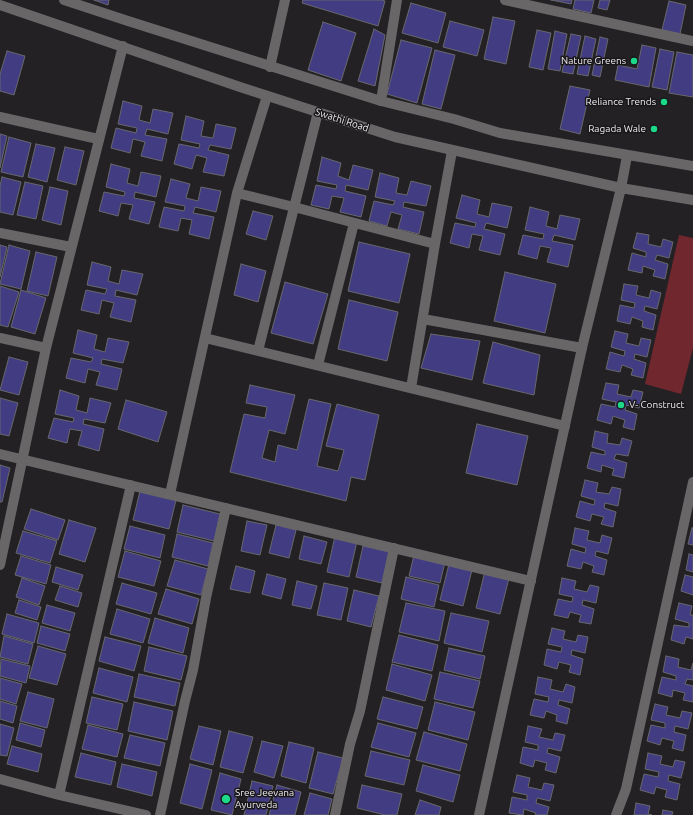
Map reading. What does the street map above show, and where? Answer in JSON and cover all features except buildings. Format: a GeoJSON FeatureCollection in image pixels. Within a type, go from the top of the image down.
{"type":"FeatureCollection","features":[{"type":"Feature","properties":{"kind":"street"},"geometry":{"type":"LineString","coordinates":[[64,0],[270,67],[381,101],[454,119],[500,133],[627,156],[693,166]]}},
{"type":"Feature","properties":{"kind":"street"},"geometry":{"type":"LineString","coordinates":[[270,67],[285,0]]}},
{"type":"Feature","properties":{"kind":"street"},"geometry":{"type":"LineString","coordinates":[[381,101],[397,0]]}},
{"type":"Feature","properties":{"kind":"street"},"geometry":{"type":"LineString","coordinates":[[505,0],[693,41]]}},
{"type":"Feature","properties":{"kind":"street","name":"Swathi Road"},"geometry":{"type":"LineString","coordinates":[[0,5],[267,96],[395,137],[621,188],[693,200]]}},
{"type":"Feature","properties":{"kind":"street"},"geometry":{"type":"LineString","coordinates":[[0,563],[46,348],[98,139],[123,46]]}},
{"type":"Feature","properties":{"kind":"street"},"geometry":{"type":"LineString","coordinates":[[170,494],[237,193],[267,96]]}},
{"type":"Feature","properties":{"kind":"street"},"geometry":{"type":"LineString","coordinates":[[258,351],[318,112]]}},
{"type":"Feature","properties":{"kind":"street"},"geometry":{"type":"LineString","coordinates":[[0,117],[98,139]]}},
{"type":"Feature","properties":{"kind":"street"},"geometry":{"type":"LineString","coordinates":[[411,388],[452,151]]}},
{"type":"Feature","properties":{"kind":"street"},"geometry":{"type":"LineString","coordinates":[[479,815],[582,348],[621,188],[627,156]]}},
{"type":"Feature","properties":{"kind":"street"},"geometry":{"type":"LineString","coordinates":[[237,193],[435,244]]}},
{"type":"Feature","properties":{"kind":"street"},"geometry":{"type":"LineString","coordinates":[[318,365],[354,223]]}},
{"type":"Feature","properties":{"kind":"street"},"geometry":{"type":"LineString","coordinates":[[0,233],[71,247]]}},
{"type":"Feature","properties":{"kind":"street"},"geometry":{"type":"LineString","coordinates":[[422,319],[582,348]]}},
{"type":"Feature","properties":{"kind":"street"},"geometry":{"type":"LineString","coordinates":[[0,338],[46,348]]}},
{"type":"Feature","properties":{"kind":"street"},"geometry":{"type":"LineString","coordinates":[[205,338],[565,426]]}},
{"type":"Feature","properties":{"kind":"street"},"geometry":{"type":"LineString","coordinates":[[0,454],[530,581]]}},
{"type":"Feature","properties":{"kind":"street"},"geometry":{"type":"LineString","coordinates":[[616,815],[626,789],[693,482]]}},
{"type":"Feature","properties":{"kind":"street"},"geometry":{"type":"LineString","coordinates":[[59,795],[131,485]]}},
{"type":"Feature","properties":{"kind":"street"},"geometry":{"type":"LineString","coordinates":[[160,815],[184,701],[193,670],[206,598],[226,508]]}},
{"type":"Feature","properties":{"kind":"street"},"geometry":{"type":"LineString","coordinates":[[335,815],[350,744],[360,711],[394,548]]}},
{"type":"Feature","properties":{"kind":"street"},"geometry":{"type":"LineString","coordinates":[[0,779],[59,795],[146,815]]}},
{"type":"Feature","properties":{"kind":"shaded area"},"geometry":{"type":"Polygon","coordinates":[[[679,235],[693,238],[693,348],[681,394],[645,384],[679,235]]]}},
{"type":"Feature","properties":{"kind":"place","name":"Nature Greens"},"geometry":{"type":"Point","coordinates":[634,61]}},
{"type":"Feature","properties":{"kind":"place","name":"Reliance Trends"},"geometry":{"type":"Point","coordinates":[664,102]}},
{"type":"Feature","properties":{"kind":"place","name":"Ragada Wale"},"geometry":{"type":"Point","coordinates":[654,129]}},
{"type":"Feature","properties":{"kind":"place","name":"V- Construct"},"geometry":{"type":"Point","coordinates":[621,405]}},
{"type":"Feature","properties":{"kind":"place","name":"Sree Jeevana Ayurveda"},"geometry":{"type":"Point","coordinates":[226,799]}}]}
